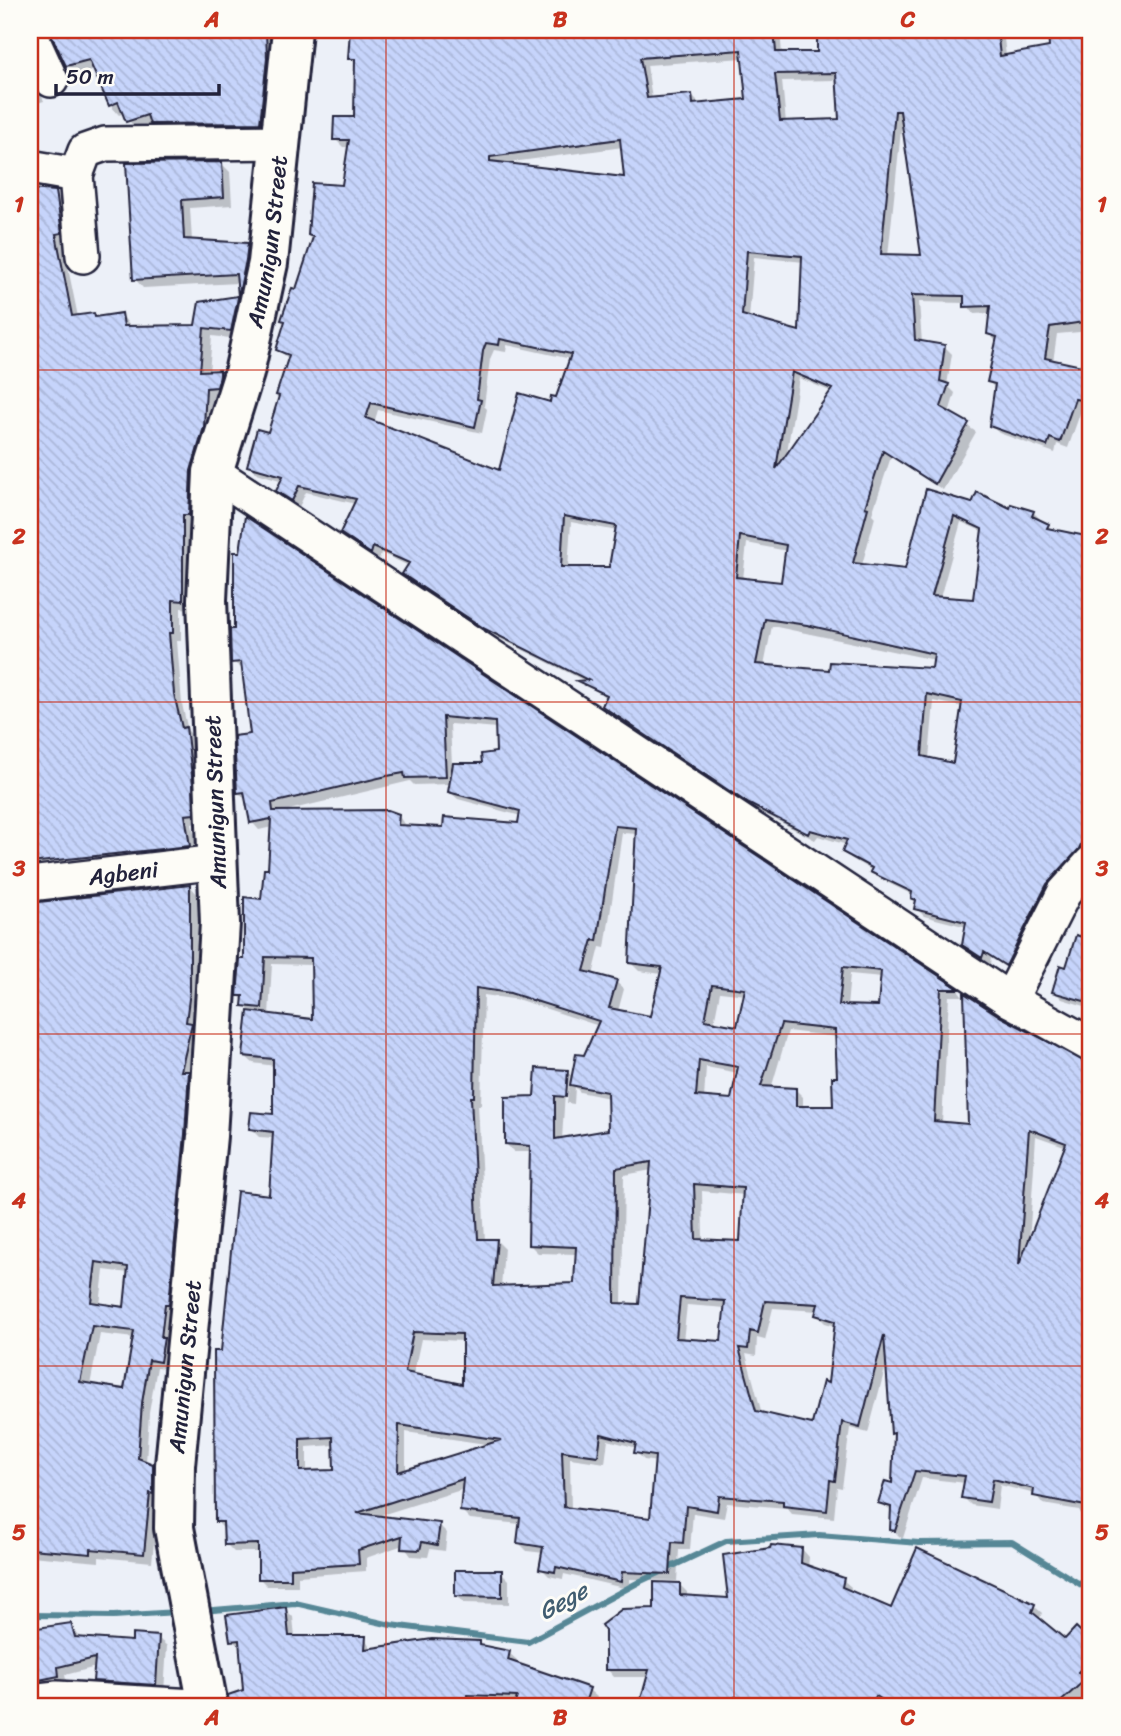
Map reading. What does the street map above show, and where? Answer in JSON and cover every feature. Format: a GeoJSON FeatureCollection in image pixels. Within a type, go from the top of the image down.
{"type":"FeatureCollection","features":[{"type":"Feature","properties":{"kind":"main road","name":"Amunigun Street"},"geometry":{"type":"LineString","coordinates":[[208,1706],[174,1528],[175,1465],[207,1136],[220,923],[207,600],[213,472],[244,373],[265,276],[282,142],[292,30]]}},
{"type":"Feature","properties":{"kind":"street"},"geometry":{"type":"LineString","coordinates":[[30,34],[51,80]]}},
{"type":"Feature","properties":{"kind":"street"},"geometry":{"type":"LineString","coordinates":[[83,256],[76,175],[85,151],[105,144],[282,142]]}},
{"type":"Feature","properties":{"kind":"street"},"geometry":{"type":"LineString","coordinates":[[30,167],[76,175]]}},
{"type":"Feature","properties":{"kind":"street"},"geometry":{"type":"LineString","coordinates":[[213,472],[1010,1000],[1091,1045]]}},
{"type":"Feature","properties":{"kind":"street","name":"Agbeni"},"geometry":{"type":"LineString","coordinates":[[30,884],[218,862]]}},
{"type":"Feature","properties":{"kind":"street"},"geometry":{"type":"LineString","coordinates":[[1010,1000],[1064,893],[1091,863]]}},
{"type":"Feature","properties":{"kind":"street"},"geometry":{"type":"LineString","coordinates":[[30,1701],[57,1698],[194,1706]]}},
{"type":"Feature","properties":{"kind":"building"},"geometry":{"type":"Polygon","coordinates":[[[49,30],[266,30],[267,58],[260,123],[150,124],[147,115],[126,122],[118,102],[109,106],[89,60],[66,66],[49,30]]]}},
{"type":"Feature","properties":{"kind":"building"},"geometry":{"type":"Polygon","coordinates":[[[350,30],[543,30],[545,38],[584,30],[774,30],[776,52],[817,52],[817,30],[997,30],[1000,56],[1049,47],[1048,30],[1091,30],[1091,321],[1050,327],[1045,358],[1091,368],[1091,402],[1075,399],[1060,442],[1050,438],[1047,446],[989,426],[995,384],[987,382],[997,337],[987,334],[990,306],[964,307],[964,296],[912,295],[915,340],[945,345],[940,381],[949,384],[941,407],[969,423],[935,484],[883,451],[865,507],[868,508],[853,563],[905,569],[926,489],[972,503],[977,492],[1010,508],[1011,504],[1034,511],[1032,516],[1049,524],[1047,528],[1091,537],[1091,820],[1079,849],[1047,884],[1006,966],[984,952],[982,958],[962,945],[966,922],[914,909],[916,900],[911,898],[912,892],[870,872],[872,868],[842,852],[847,840],[810,830],[808,834],[749,804],[602,706],[607,695],[577,681],[588,680],[485,629],[402,574],[409,563],[373,547],[371,554],[340,533],[356,499],[299,486],[292,501],[276,491],[283,476],[247,466],[257,429],[268,432],[289,355],[276,350],[285,321],[281,320],[292,288],[296,289],[313,237],[308,235],[312,183],[342,185],[349,140],[333,140],[334,117],[354,117],[355,59],[348,59],[350,30]],[[741,50],[640,58],[647,98],[692,94],[693,104],[746,99],[741,50]],[[836,73],[775,74],[780,121],[839,119],[836,73]],[[895,111],[881,254],[921,255],[900,111],[895,111]],[[620,139],[490,157],[490,161],[624,177],[620,139]],[[747,251],[742,315],[799,331],[802,256],[747,251]],[[500,339],[499,345],[486,343],[477,399],[481,400],[475,427],[371,403],[366,418],[499,470],[519,393],[550,402],[551,396],[556,397],[571,354],[500,339]],[[792,372],[776,469],[832,389],[792,372]],[[564,516],[561,567],[609,567],[616,526],[564,516]],[[954,516],[932,596],[973,599],[982,529],[954,516]],[[740,536],[736,577],[781,582],[786,545],[740,536]],[[765,619],[756,664],[829,670],[830,662],[932,668],[934,654],[807,625],[765,619]],[[927,694],[922,756],[953,763],[962,702],[927,694]]]}},
{"type":"Feature","properties":{"kind":"building"},"geometry":{"type":"Polygon","coordinates":[[[222,162],[224,197],[182,200],[184,239],[248,243],[246,260],[231,331],[204,328],[200,371],[220,370],[220,376],[217,387],[206,388],[204,427],[191,471],[189,515],[183,515],[183,601],[173,600],[173,633],[169,633],[174,694],[182,728],[186,727],[193,784],[194,814],[185,815],[190,846],[30,863],[30,731],[34,731],[30,702],[30,225],[34,224],[30,189],[56,191],[62,233],[56,234],[72,316],[94,313],[95,317],[122,313],[124,326],[195,325],[199,302],[238,296],[236,274],[133,280],[126,163],[222,162]]]}},
{"type":"Feature","properties":{"kind":"building"},"geometry":{"type":"Polygon","coordinates":[[[245,516],[959,989],[941,989],[934,1121],[968,1124],[964,993],[1001,1017],[1091,1064],[1091,1507],[1033,1496],[1034,1489],[993,1479],[989,1502],[961,1498],[965,1476],[915,1471],[895,1531],[890,1530],[891,1507],[878,1503],[885,1481],[892,1483],[894,1433],[891,1434],[884,1335],[860,1427],[842,1422],[835,1481],[830,1480],[827,1511],[783,1506],[783,1501],[719,1496],[717,1511],[686,1506],[683,1543],[672,1542],[670,1574],[622,1572],[621,1582],[556,1567],[555,1572],[539,1569],[543,1547],[517,1543],[520,1518],[460,1511],[463,1479],[357,1513],[440,1523],[437,1545],[422,1542],[420,1550],[401,1549],[402,1536],[358,1550],[359,1564],[291,1568],[291,1579],[258,1579],[258,1544],[224,1545],[223,1522],[215,1522],[214,1351],[221,1351],[237,1191],[269,1195],[273,1132],[249,1129],[251,1112],[273,1114],[273,1059],[243,1056],[248,1011],[312,1019],[311,958],[265,957],[262,1008],[242,1006],[243,996],[237,996],[240,959],[244,959],[244,897],[261,899],[264,869],[268,869],[271,819],[250,823],[244,792],[237,793],[234,736],[250,734],[241,662],[231,663],[234,552],[240,552],[245,516]],[[443,717],[446,777],[405,778],[404,773],[272,803],[273,811],[388,810],[399,814],[398,825],[443,827],[444,817],[518,823],[520,811],[448,792],[453,763],[482,763],[481,754],[496,752],[495,722],[443,717]],[[615,826],[597,941],[593,940],[584,971],[617,980],[609,1008],[650,1016],[662,967],[629,963],[636,828],[615,826]],[[843,967],[839,1005],[878,1006],[881,971],[843,967]],[[712,985],[705,1020],[737,1026],[745,989],[712,985]],[[476,988],[474,1097],[471,1097],[478,1239],[497,1239],[493,1286],[574,1283],[576,1247],[528,1245],[530,1146],[505,1144],[505,1097],[534,1096],[536,1068],[568,1070],[566,1097],[555,1096],[555,1139],[608,1130],[607,1092],[570,1085],[576,1054],[584,1055],[599,1021],[510,993],[476,988]],[[781,1024],[761,1086],[796,1088],[796,1106],[833,1106],[832,1077],[837,1077],[835,1030],[781,1024]],[[699,1060],[696,1096],[731,1099],[738,1067],[699,1060]],[[1029,1129],[1019,1265],[1066,1143],[1029,1129]],[[651,1162],[616,1168],[615,1303],[639,1304],[651,1162]],[[694,1184],[696,1239],[740,1241],[743,1188],[694,1184]],[[680,1298],[676,1338],[721,1341],[725,1301],[680,1298]],[[765,1301],[758,1333],[750,1331],[748,1349],[739,1348],[756,1411],[812,1424],[823,1381],[828,1383],[835,1321],[815,1315],[818,1304],[765,1301]],[[413,1332],[405,1372],[462,1384],[462,1334],[413,1332]],[[399,1425],[398,1472],[501,1440],[399,1425]],[[601,1434],[598,1456],[562,1451],[564,1507],[650,1518],[655,1456],[634,1453],[636,1443],[601,1434]],[[333,1437],[300,1439],[300,1471],[334,1470],[333,1437]]]}},
{"type":"Feature","properties":{"kind":"building"},"geometry":{"type":"Polygon","coordinates":[[[190,885],[190,991],[186,1022],[192,1023],[181,1071],[189,1071],[185,1134],[169,1304],[165,1304],[160,1362],[149,1360],[142,1403],[138,1458],[153,1464],[153,1494],[150,1493],[144,1554],[91,1549],[91,1554],[30,1549],[30,903],[190,885]],[[96,1262],[91,1302],[124,1307],[128,1267],[96,1262]],[[92,1326],[80,1382],[124,1389],[134,1331],[92,1326]]]}},
{"type":"Feature","properties":{"kind":"building"},"geometry":{"type":"Polygon","coordinates":[[[1076,935],[1091,940],[1091,1003],[1052,992],[1060,965],[1066,967],[1076,935]]]}},
{"type":"Feature","properties":{"kind":"building"},"geometry":{"type":"Polygon","coordinates":[[[771,1545],[802,1548],[801,1563],[844,1578],[842,1587],[891,1608],[917,1548],[1035,1604],[1032,1612],[1065,1639],[1076,1627],[1091,1641],[1091,1658],[1078,1672],[1085,1680],[1056,1706],[892,1706],[876,1696],[871,1706],[769,1706],[735,1697],[732,1706],[695,1706],[673,1701],[672,1706],[639,1706],[649,1670],[605,1670],[605,1631],[601,1625],[622,1609],[654,1608],[654,1582],[680,1583],[680,1595],[728,1598],[723,1555],[770,1548],[771,1545]]]}},
{"type":"Feature","properties":{"kind":"building"},"geometry":{"type":"Polygon","coordinates":[[[455,1570],[502,1570],[502,1597],[455,1596],[455,1570]]]}},
{"type":"Feature","properties":{"kind":"building"},"geometry":{"type":"Polygon","coordinates":[[[286,1607],[289,1636],[366,1636],[365,1649],[432,1639],[480,1641],[480,1645],[510,1651],[508,1660],[590,1688],[584,1706],[514,1706],[517,1697],[468,1695],[468,1706],[229,1706],[228,1695],[243,1690],[239,1640],[230,1641],[226,1615],[286,1607]]]}},
{"type":"Feature","properties":{"kind":"building"},"geometry":{"type":"Polygon","coordinates":[[[71,1623],[75,1637],[132,1641],[132,1634],[159,1636],[156,1685],[93,1681],[95,1658],[58,1667],[59,1676],[34,1681],[30,1660],[30,1629],[71,1623]]]}},
{"type":"Feature","properties":{"kind":"waterway","name":"Gege"},"geometry":{"type":"LineString","coordinates":[[202,1611],[295,1603],[391,1625],[528,1642],[641,1581],[726,1541],[819,1535],[919,1543],[1012,1542],[1091,1591]]}},
{"type":"Feature","properties":{"kind":"waterway","name":"Gege"},"geometry":{"type":"LineString","coordinates":[[30,1615],[114,1616],[177,1612]]}}]}
